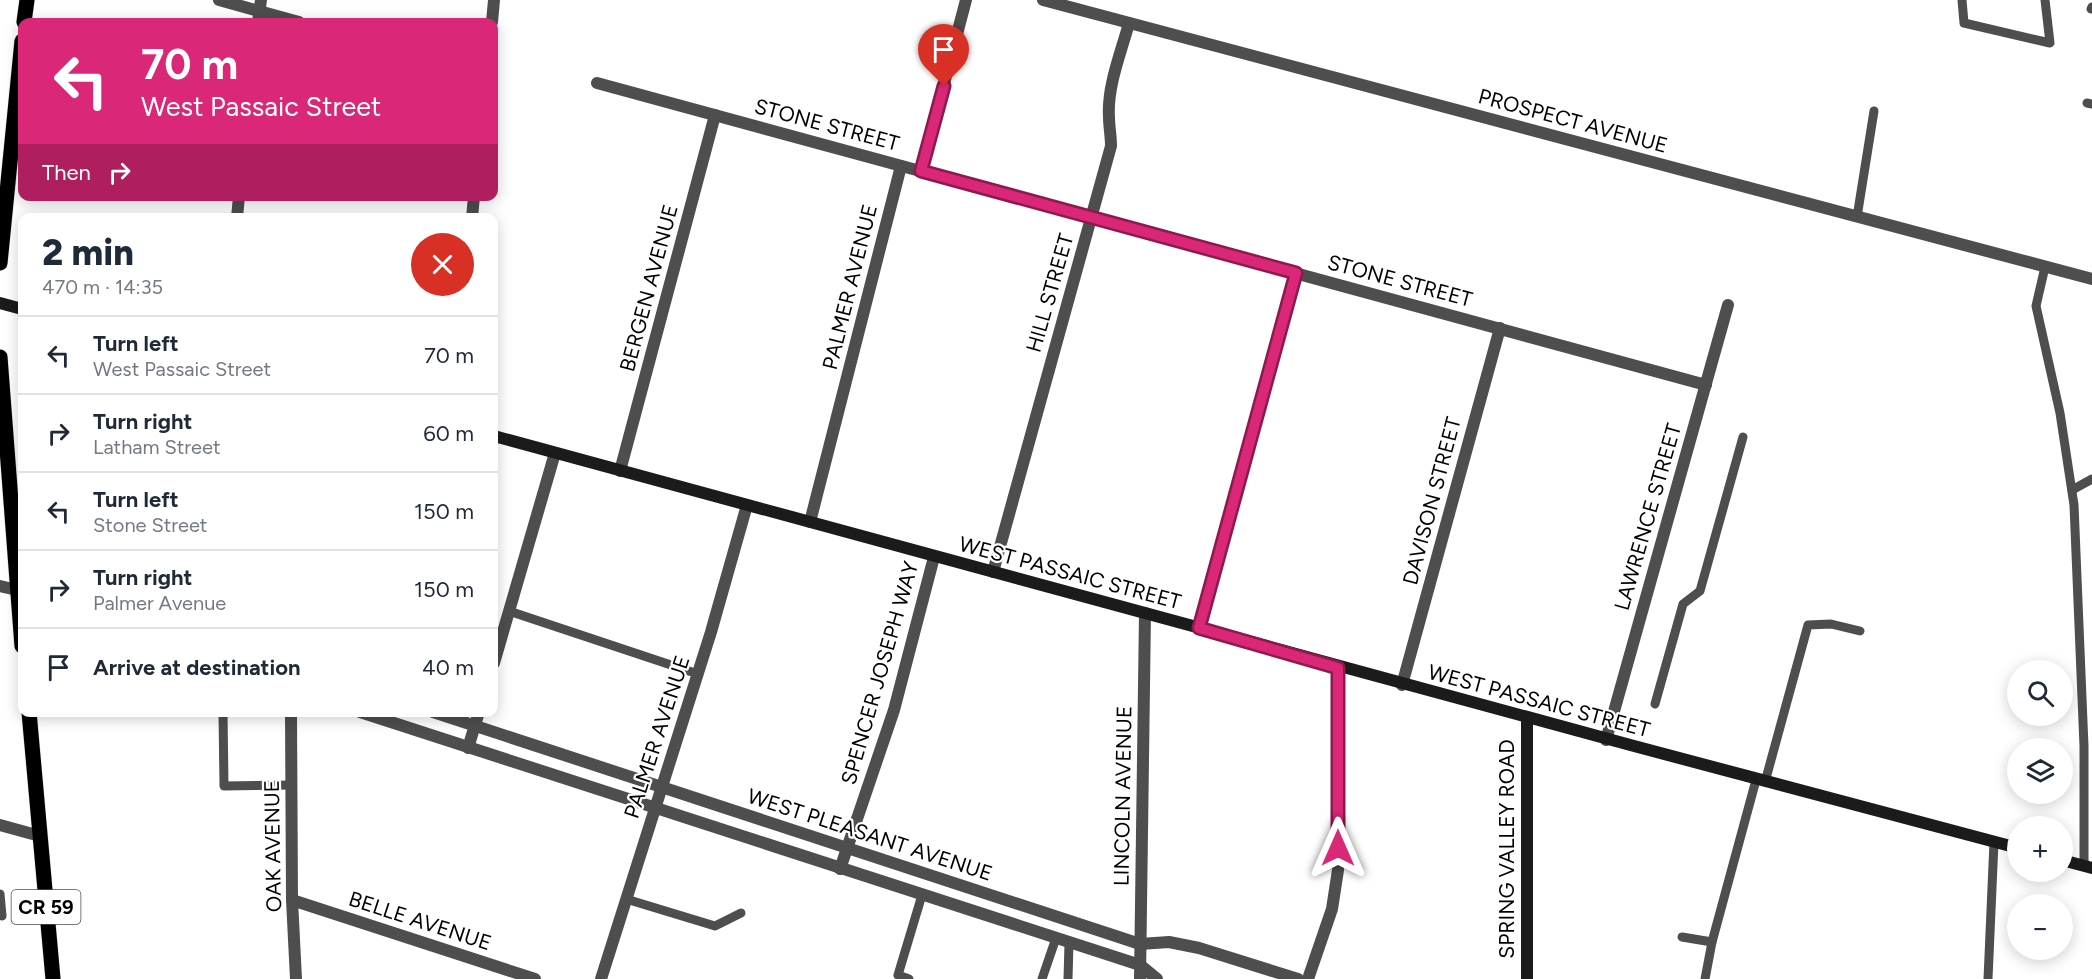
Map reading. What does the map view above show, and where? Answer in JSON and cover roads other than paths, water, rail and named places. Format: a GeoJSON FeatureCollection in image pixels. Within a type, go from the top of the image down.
{"type":"FeatureCollection","features":[{"type":"Feature","properties":{"kind":"main road"},"geometry":{"type":"LineString","coordinates":[[25,18],[27,0]]}},
{"type":"Feature","properties":{"kind":"main road"},"geometry":{"type":"LineString","coordinates":[[0,263],[18,81]]}},
{"type":"Feature","properties":{"kind":"main road"},"geometry":{"type":"LineString","coordinates":[[0,303],[18,308]]}},
{"type":"Feature","properties":{"kind":"main road"},"geometry":{"type":"LineString","coordinates":[[0,357],[3,441],[18,567]]}},
{"type":"Feature","properties":{"kind":"main road","name":"WEST PASSAIC STREET"},"geometry":{"type":"LineString","coordinates":[[498,437],[1145,613],[1338,668],[2007,845]]}},
{"type":"Feature","properties":{"kind":"main road","name":"CR 59"},"geometry":{"type":"LineString","coordinates":[[29,717],[52,979]]}},
{"type":"Feature","properties":{"kind":"main road","name":"SPRING VALLEY ROAD"},"geometry":{"type":"LineString","coordinates":[[1527,719],[1527,979]]}},
{"type":"Feature","properties":{"kind":"main road"},"geometry":{"type":"LineString","coordinates":[[2073,863],[2088,867]]}},
{"type":"Feature","properties":{"kind":"street"},"geometry":{"type":"LineString","coordinates":[[219,0],[284,18]]}},
{"type":"Feature","properties":{"kind":"street"},"geometry":{"type":"LineString","coordinates":[[492,18],[494,0]]}},
{"type":"Feature","properties":{"kind":"street"},"geometry":{"type":"LineString","coordinates":[[921,171],[966,0]]}},
{"type":"Feature","properties":{"kind":"street","name":"PROSPECT AVENUE"},"geometry":{"type":"LineString","coordinates":[[1043,0],[2092,279]]}},
{"type":"Feature","properties":{"kind":"street","name":"HILL STREET"},"geometry":{"type":"LineString","coordinates":[[993,572],[1111,146],[1112,132],[1109,117],[1112,87],[1129,23]]}},
{"type":"Feature","properties":{"kind":"street","name":"STONE STREET"},"geometry":{"type":"LineString","coordinates":[[597,83],[1706,385]]}},
{"type":"Feature","properties":{"kind":"street","name":"BERGEN AVENUE"},"geometry":{"type":"LineString","coordinates":[[620,471],[715,115]]}},
{"type":"Feature","properties":{"kind":"street","name":"PALMER AVENUE"},"geometry":{"type":"LineString","coordinates":[[810,522],[901,166]]}},
{"type":"Feature","properties":{"kind":"street"},"geometry":{"type":"LineString","coordinates":[[1199,628],[1296,273]]}},
{"type":"Feature","properties":{"kind":"street","name":"LAWRENCE STREET"},"geometry":{"type":"LineString","coordinates":[[1606,740],[1728,305]]}},
{"type":"Feature","properties":{"kind":"street","name":"DAVISON STREET"},"geometry":{"type":"LineString","coordinates":[[1402,685],[1500,328]]}},
{"type":"Feature","properties":{"kind":"street"},"geometry":{"type":"LineString","coordinates":[[498,649],[555,453]]}},
{"type":"Feature","properties":{"kind":"street","name":"PALMER AVENUE"},"geometry":{"type":"LineString","coordinates":[[601,979],[698,674],[747,505]]}},
{"type":"Feature","properties":{"kind":"street","name":"SPENCER JOSEPH WAY"},"geometry":{"type":"LineString","coordinates":[[840,869],[894,710],[934,557]]}},
{"type":"Feature","properties":{"kind":"street"},"geometry":{"type":"LineString","coordinates":[[0,586],[18,591]]}},
{"type":"Feature","properties":{"kind":"street","name":"LINCOLN AVENUE"},"geometry":{"type":"LineString","coordinates":[[1140,979],[1145,613]]}},
{"type":"Feature","properties":{"kind":"street"},"geometry":{"type":"LineString","coordinates":[[1308,979],[1332,909],[1338,870],[1338,668]]}},
{"type":"Feature","properties":{"kind":"street","name":"OAK AVENUE"},"geometry":{"type":"LineString","coordinates":[[291,717],[292,900],[296,979]]}},
{"type":"Feature","properties":{"kind":"street","name":"WEST PLEASANT AVENUE"},"geometry":{"type":"LineString","coordinates":[[375,717],[1140,965],[1157,979]]}},
{"type":"Feature","properties":{"kind":"street","name":"WEST PLEASANT AVENUE"},"geometry":{"type":"LineString","coordinates":[[448,717],[1140,944],[1169,942],[1199,948],[1298,979]]}},
{"type":"Feature","properties":{"kind":"street"},"geometry":{"type":"LineString","coordinates":[[468,748],[478,717]]}},
{"type":"Feature","properties":{"kind":"street"},"geometry":{"type":"LineString","coordinates":[[0,825],[40,836]]}},
{"type":"Feature","properties":{"kind":"street","name":"BELLE AVENUE"},"geometry":{"type":"LineString","coordinates":[[292,900],[535,979]]}},
{"type":"Feature","properties":{"kind":"lane"},"geometry":{"type":"LineString","coordinates":[[1962,0],[1964,23],[2050,43],[2045,0]]}},
{"type":"Feature","properties":{"kind":"lane"},"geometry":{"type":"LineString","coordinates":[[1857,217],[1874,111]]}},
{"type":"Feature","properties":{"kind":"lane"},"geometry":{"type":"LineString","coordinates":[[2044,267],[2036,306],[2060,413],[2072,490],[2076,541],[2088,867]]}},
{"type":"Feature","properties":{"kind":"lane"},"geometry":{"type":"LineString","coordinates":[[1655,704],[1683,604],[1700,591],[1743,437]]}},
{"type":"Feature","properties":{"kind":"lane"},"geometry":{"type":"LineString","coordinates":[[2072,490],[2092,479]]}},
{"type":"Feature","properties":{"kind":"lane"},"geometry":{"type":"LineString","coordinates":[[509,611],[698,674]]}},
{"type":"Feature","properties":{"kind":"lane"},"geometry":{"type":"LineString","coordinates":[[1705,979],[1712,942],[1808,626],[1831,624],[1860,631]]}},
{"type":"Feature","properties":{"kind":"lane"},"geometry":{"type":"LineString","coordinates":[[223,717],[224,786],[292,784]]}},
{"type":"Feature","properties":{"kind":"lane"},"geometry":{"type":"LineString","coordinates":[[1988,979],[1989,841]]}},
{"type":"Feature","properties":{"kind":"lane"},"geometry":{"type":"LineString","coordinates":[[0,894],[2,916]]}},
{"type":"Feature","properties":{"kind":"lane"},"geometry":{"type":"LineString","coordinates":[[909,979],[898,975],[922,895]]}},
{"type":"Feature","properties":{"kind":"lane"},"geometry":{"type":"LineString","coordinates":[[626,899],[716,926],[741,913]]}},
{"type":"Feature","properties":{"kind":"lane"},"geometry":{"type":"LineString","coordinates":[[1682,937],[1712,942]]}},
{"type":"Feature","properties":{"kind":"lane"},"geometry":{"type":"LineString","coordinates":[[1042,979],[1056,938]]}},
{"type":"Feature","properties":{"kind":"lane"},"geometry":{"type":"LineString","coordinates":[[1068,979],[1069,943]]}}]}
